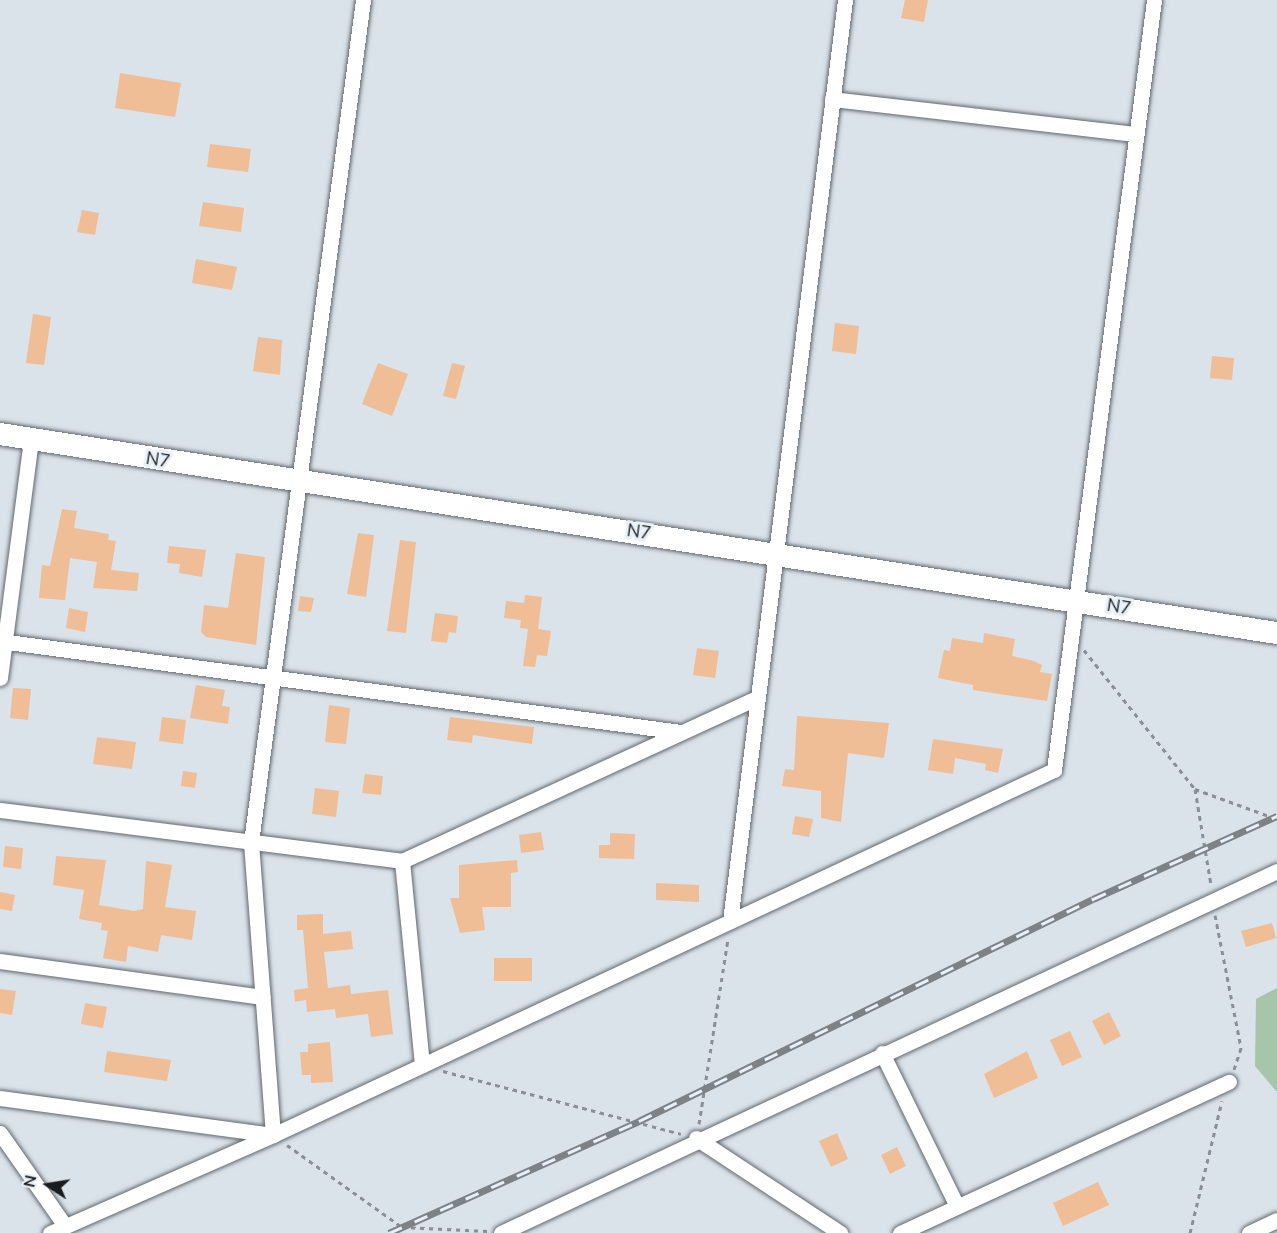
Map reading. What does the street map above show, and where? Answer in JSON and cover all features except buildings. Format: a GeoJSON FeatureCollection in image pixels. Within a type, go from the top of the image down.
{"type":"FeatureCollection","features":[{"type":"Feature","properties":{"kind":"main road","name":"N7"},"geometry":{"type":"LineString","coordinates":[[0,434],[298,482],[774,552],[1277,633]]}},
{"type":"Feature","properties":{"kind":"street"},"geometry":{"type":"LineString","coordinates":[[273,1135],[251,842],[363,0]]}},
{"type":"Feature","properties":{"kind":"street"},"geometry":{"type":"LineString","coordinates":[[730,921],[755,699],[845,0]]}},
{"type":"Feature","properties":{"kind":"street"},"geometry":{"type":"LineString","coordinates":[[50,1233],[273,1135],[1054,770],[1154,0]]}},
{"type":"Feature","properties":{"kind":"street"},"geometry":{"type":"LineString","coordinates":[[832,99],[1136,134]]}},
{"type":"Feature","properties":{"kind":"street"},"geometry":{"type":"LineString","coordinates":[[0,678],[2,641],[31,439]]}},
{"type":"Feature","properties":{"kind":"street"},"geometry":{"type":"LineString","coordinates":[[2,641],[682,733]]}},
{"type":"Feature","properties":{"kind":"street"},"geometry":{"type":"LineString","coordinates":[[0,810],[402,861],[755,699]]}},
{"type":"Feature","properties":{"kind":"street"},"geometry":{"type":"LineString","coordinates":[[402,861],[422,1065]]}},
{"type":"Feature","properties":{"kind":"street"},"geometry":{"type":"LineString","coordinates":[[505,1232],[696,1138],[1277,870]]}},
{"type":"Feature","properties":{"kind":"street"},"geometry":{"type":"LineString","coordinates":[[0,961],[263,997]]}},
{"type":"Feature","properties":{"kind":"street"},"geometry":{"type":"LineString","coordinates":[[882,1053],[957,1206]]}},
{"type":"Feature","properties":{"kind":"street"},"geometry":{"type":"LineString","coordinates":[[900,1233],[1230,1082]]}},
{"type":"Feature","properties":{"kind":"street"},"geometry":{"type":"LineString","coordinates":[[0,1098],[273,1135]]}},
{"type":"Feature","properties":{"kind":"street"},"geometry":{"type":"LineString","coordinates":[[0,1133],[65,1226]]}},
{"type":"Feature","properties":{"kind":"street"},"geometry":{"type":"LineString","coordinates":[[696,1138],[838,1233]]}},
{"type":"Feature","properties":{"kind":"street"},"geometry":{"type":"LineString","coordinates":[[1249,1233],[1277,1220]]}},
{"type":"Feature","properties":{"kind":"path"},"geometry":{"type":"LineString","coordinates":[[1072,634],[1196,789],[1212,900],[1241,1048],[1213,1123],[1209,1164],[1190,1233]]}},
{"type":"Feature","properties":{"kind":"path"},"geometry":{"type":"LineString","coordinates":[[1196,789],[1277,819]]}},
{"type":"Feature","properties":{"kind":"path"},"geometry":{"type":"LineString","coordinates":[[422,1065],[696,1138],[730,921]]}},
{"type":"Feature","properties":{"kind":"path"},"geometry":{"type":"LineString","coordinates":[[273,1135],[402,1227],[505,1232]]}},
{"type":"Feature","properties":{"kind":"green space"},"geometry":{"type":"Polygon","coordinates":[[[1277,988],[1276,1091],[1255,1066],[1256,999],[1277,988]]]}},
{"type":"Feature","properties":{"kind":"railway"},"geometry":{"type":"LineString","coordinates":[[389,1233],[639,1121],[1093,899],[1277,816]]}}]}
